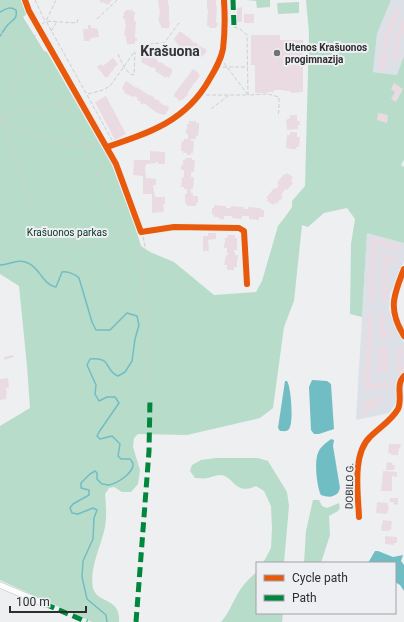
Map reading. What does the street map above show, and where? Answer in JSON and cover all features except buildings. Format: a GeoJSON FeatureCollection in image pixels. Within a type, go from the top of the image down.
{"type":"FeatureCollection","features":[{"type":"Feature","properties":{"kind":"street"},"geometry":{"type":"LineString","coordinates":[[25,0],[40,30],[79,96],[116,164],[141,231],[174,227],[239,228],[244,230],[247,284]]}},
{"type":"Feature","properties":{"kind":"street"},"geometry":{"type":"LineString","coordinates":[[105,144],[115,144],[168,123],[182,113],[200,94],[220,58],[225,27],[224,0]]}},
{"type":"Feature","properties":{"kind":"street"},"geometry":{"type":"LineString","coordinates":[[404,268],[398,282],[393,302],[395,320],[404,336]]}},
{"type":"Feature","properties":{"kind":"street","name":"DOBILO G."},"geometry":{"type":"LineString","coordinates":[[359,517],[358,475],[359,455],[361,448],[365,442],[398,409],[400,383],[404,376]]}},
{"type":"Feature","properties":{"kind":"street"},"geometry":{"type":"LineString","coordinates":[[0,584],[44,604]]}},
{"type":"Feature","properties":{"kind":"path"},"geometry":{"type":"LineString","coordinates":[[35,0],[115,144]]}},
{"type":"Feature","properties":{"kind":"path"},"geometry":{"type":"LineString","coordinates":[[56,0],[40,30],[24,47],[1,120],[8,143],[32,204],[46,227],[70,246],[92,243],[141,231],[145,245],[141,257],[141,274],[144,298],[149,317],[150,398]]}},
{"type":"Feature","properties":{"kind":"path"},"geometry":{"type":"LineString","coordinates":[[97,19],[117,0]]}},
{"type":"Feature","properties":{"kind":"path"},"geometry":{"type":"LineString","coordinates":[[46,21],[56,23],[77,23],[78,19]]}},
{"type":"Feature","properties":{"kind":"path"},"geometry":{"type":"LineString","coordinates":[[51,31],[56,23]]}},
{"type":"Feature","properties":{"kind":"path"},"geometry":{"type":"LineString","coordinates":[[158,50],[179,23]]}},
{"type":"Feature","properties":{"kind":"path"},"geometry":{"type":"LineString","coordinates":[[234,26],[247,35],[248,95]]}},
{"type":"Feature","properties":{"kind":"path"},"geometry":{"type":"LineString","coordinates":[[0,32],[24,47],[45,74],[86,146],[125,234]]}},
{"type":"Feature","properties":{"kind":"path"},"geometry":{"type":"LineString","coordinates":[[149,44],[164,43]]}},
{"type":"Feature","properties":{"kind":"path"},"geometry":{"type":"LineString","coordinates":[[87,94],[103,90],[110,86],[124,67],[128,62],[135,51],[134,75],[130,74],[124,67],[118,54]]}},
{"type":"Feature","properties":{"kind":"path"},"geometry":{"type":"LineString","coordinates":[[220,58],[248,95]]}},
{"type":"Feature","properties":{"kind":"path"},"geometry":{"type":"LineString","coordinates":[[216,67],[248,67]]}},
{"type":"Feature","properties":{"kind":"path"},"geometry":{"type":"LineString","coordinates":[[200,94],[268,94],[279,97],[278,115]]}},
{"type":"Feature","properties":{"kind":"path"},"geometry":{"type":"LineString","coordinates":[[211,109],[229,95]]}},
{"type":"Feature","properties":{"kind":"path"},"geometry":{"type":"LineString","coordinates":[[1,120],[9,115],[62,103],[79,96]]}},
{"type":"Feature","properties":{"kind":"path"},"geometry":{"type":"LineString","coordinates":[[1,120],[59,142],[90,147],[105,144]]}},
{"type":"Feature","properties":{"kind":"shaded area"},"geometry":{"type":"Polygon","coordinates":[[[391,0],[404,0],[404,56],[398,75],[373,72],[377,34],[391,0]]]}},
{"type":"Feature","properties":{"kind":"shaded area"},"geometry":{"type":"Polygon","coordinates":[[[367,232],[404,243],[404,261],[390,294],[389,310],[404,343],[404,381],[402,389],[389,413],[356,420],[367,232]]]}},
{"type":"Feature","properties":{"kind":"green space","name":"Krašuonos parkas"},"geometry":{"type":"Polygon","coordinates":[[[0,0],[22,0],[28,13],[23,17],[44,51],[47,52],[112,165],[141,246],[150,252],[174,262],[214,295],[256,292],[262,281],[278,226],[292,207],[292,201],[305,186],[309,33],[306,0],[391,0],[377,34],[373,72],[397,75],[404,56],[404,160],[401,165],[404,167],[404,243],[367,233],[362,317],[350,314],[351,244],[355,219],[347,208],[324,213],[308,227],[302,225],[294,301],[284,327],[273,408],[260,418],[187,435],[138,434],[134,438],[133,447],[140,470],[138,484],[131,492],[122,492],[114,487],[109,488],[105,494],[105,527],[94,565],[92,580],[95,593],[99,597],[113,604],[116,608],[119,614],[119,622],[92,622],[0,580],[0,426],[30,408],[19,286],[0,274],[0,0]]]}},
{"type":"Feature","properties":{"kind":"green space"},"geometry":{"type":"Polygon","coordinates":[[[246,0],[270,0],[270,7],[257,8],[256,1],[246,0]]]}},
{"type":"Feature","properties":{"kind":"green space"},"geometry":{"type":"Polygon","coordinates":[[[299,2],[299,13],[278,14],[277,3],[299,2]]]}},
{"type":"Feature","properties":{"kind":"green space"},"geometry":{"type":"Polygon","coordinates":[[[216,458],[258,458],[268,461],[287,492],[289,506],[284,562],[264,562],[271,548],[272,528],[271,506],[264,491],[256,486],[243,489],[235,485],[225,476],[220,475],[206,478],[195,478],[190,471],[192,465],[201,460],[216,458]]]}},
{"type":"Feature","properties":{"kind":"green space"},"geometry":{"type":"Polygon","coordinates":[[[313,500],[319,500],[322,506],[327,508],[339,503],[340,508],[338,511],[329,516],[330,535],[321,562],[304,562],[306,531],[313,500]]]}},
{"type":"Feature","properties":{"kind":"green space"},"geometry":{"type":"Polygon","coordinates":[[[256,573],[256,614],[283,614],[282,622],[221,622],[228,613],[238,593],[248,580],[256,573]]]}},
{"type":"Feature","properties":{"kind":"water"},"geometry":{"type":"Polygon","coordinates":[[[312,380],[327,381],[331,384],[334,429],[319,434],[314,434],[311,430],[309,387],[312,380]]]}},
{"type":"Feature","properties":{"kind":"water"},"geometry":{"type":"Polygon","coordinates":[[[285,381],[287,381],[290,390],[291,425],[288,430],[280,431],[278,428],[285,381]]]}},
{"type":"Feature","properties":{"kind":"water"},"geometry":{"type":"Polygon","coordinates":[[[331,439],[334,440],[333,446],[340,488],[336,495],[328,497],[321,495],[318,487],[316,462],[320,449],[331,439]]]}},
{"type":"Feature","properties":{"kind":"water"},"geometry":{"type":"Polygon","coordinates":[[[375,551],[393,557],[403,555],[401,561],[404,565],[404,591],[400,585],[396,583],[396,562],[369,562],[375,551]]]}},
{"type":"Feature","properties":{"kind":"waterway","name":"Krašuona"},"geometry":{"type":"LineString","coordinates":[[0,12],[10,8],[16,10],[15,18],[0,36]]}},
{"type":"Feature","properties":{"kind":"waterway","name":"Krašuona"},"geometry":{"type":"LineString","coordinates":[[0,265],[17,261],[28,263],[32,265],[48,283],[56,287],[62,272],[69,272],[79,278],[92,322],[96,330],[110,330],[127,313],[137,316],[139,325],[135,339],[132,361],[125,372],[118,376],[113,373],[105,362],[97,359],[90,359],[87,365],[96,385],[95,394],[99,401],[107,397],[115,397],[119,403],[97,436],[100,439],[112,436],[120,444],[118,456],[121,459],[130,459],[133,463],[133,467],[131,471],[122,479],[109,485],[102,484],[97,479],[97,473],[95,471],[90,474],[81,483],[81,488],[89,490],[89,495],[73,504],[70,508],[72,513],[78,514],[93,508],[97,510],[94,518],[93,539],[83,561],[82,577],[87,599],[106,615],[107,622]]}},
{"type":"Feature","properties":{"kind":"marked path"},"geometry":{"type":"LineString","coordinates":[[233,0],[234,27]]}},
{"type":"Feature","properties":{"kind":"marked path"},"geometry":{"type":"LineString","coordinates":[[136,622],[149,451],[150,398]]}},
{"type":"Feature","properties":{"kind":"marked path"},"geometry":{"type":"LineString","coordinates":[[45,604],[87,622]]}},
{"type":"Feature","properties":{"kind":"cycle path"},"geometry":{"type":"LineString","coordinates":[[25,0],[29,11],[116,164],[141,232],[174,227],[239,228],[244,231],[247,284]]}},
{"type":"Feature","properties":{"kind":"cycle path"},"geometry":{"type":"LineString","coordinates":[[107,147],[165,124],[178,116],[200,94],[216,69],[222,53],[225,18],[224,0]]}},
{"type":"Feature","properties":{"kind":"cycle path"},"geometry":{"type":"LineString","coordinates":[[404,269],[397,287],[394,303],[396,318],[404,336]]}},
{"type":"Feature","properties":{"kind":"cycle path"},"geometry":{"type":"LineString","coordinates":[[359,517],[357,474],[361,453],[364,444],[389,420],[398,409],[400,400],[399,387],[404,376]]}},
{"type":"Feature","properties":{"kind":"place","name":"Utenos Krašuonos progimnazija"},"geometry":{"type":"Point","coordinates":[277,53]}},
{"type":"Feature","properties":{"kind":"district","name":"Krašuona"},"geometry":{"type":"Point","coordinates":[170,51]}}]}
